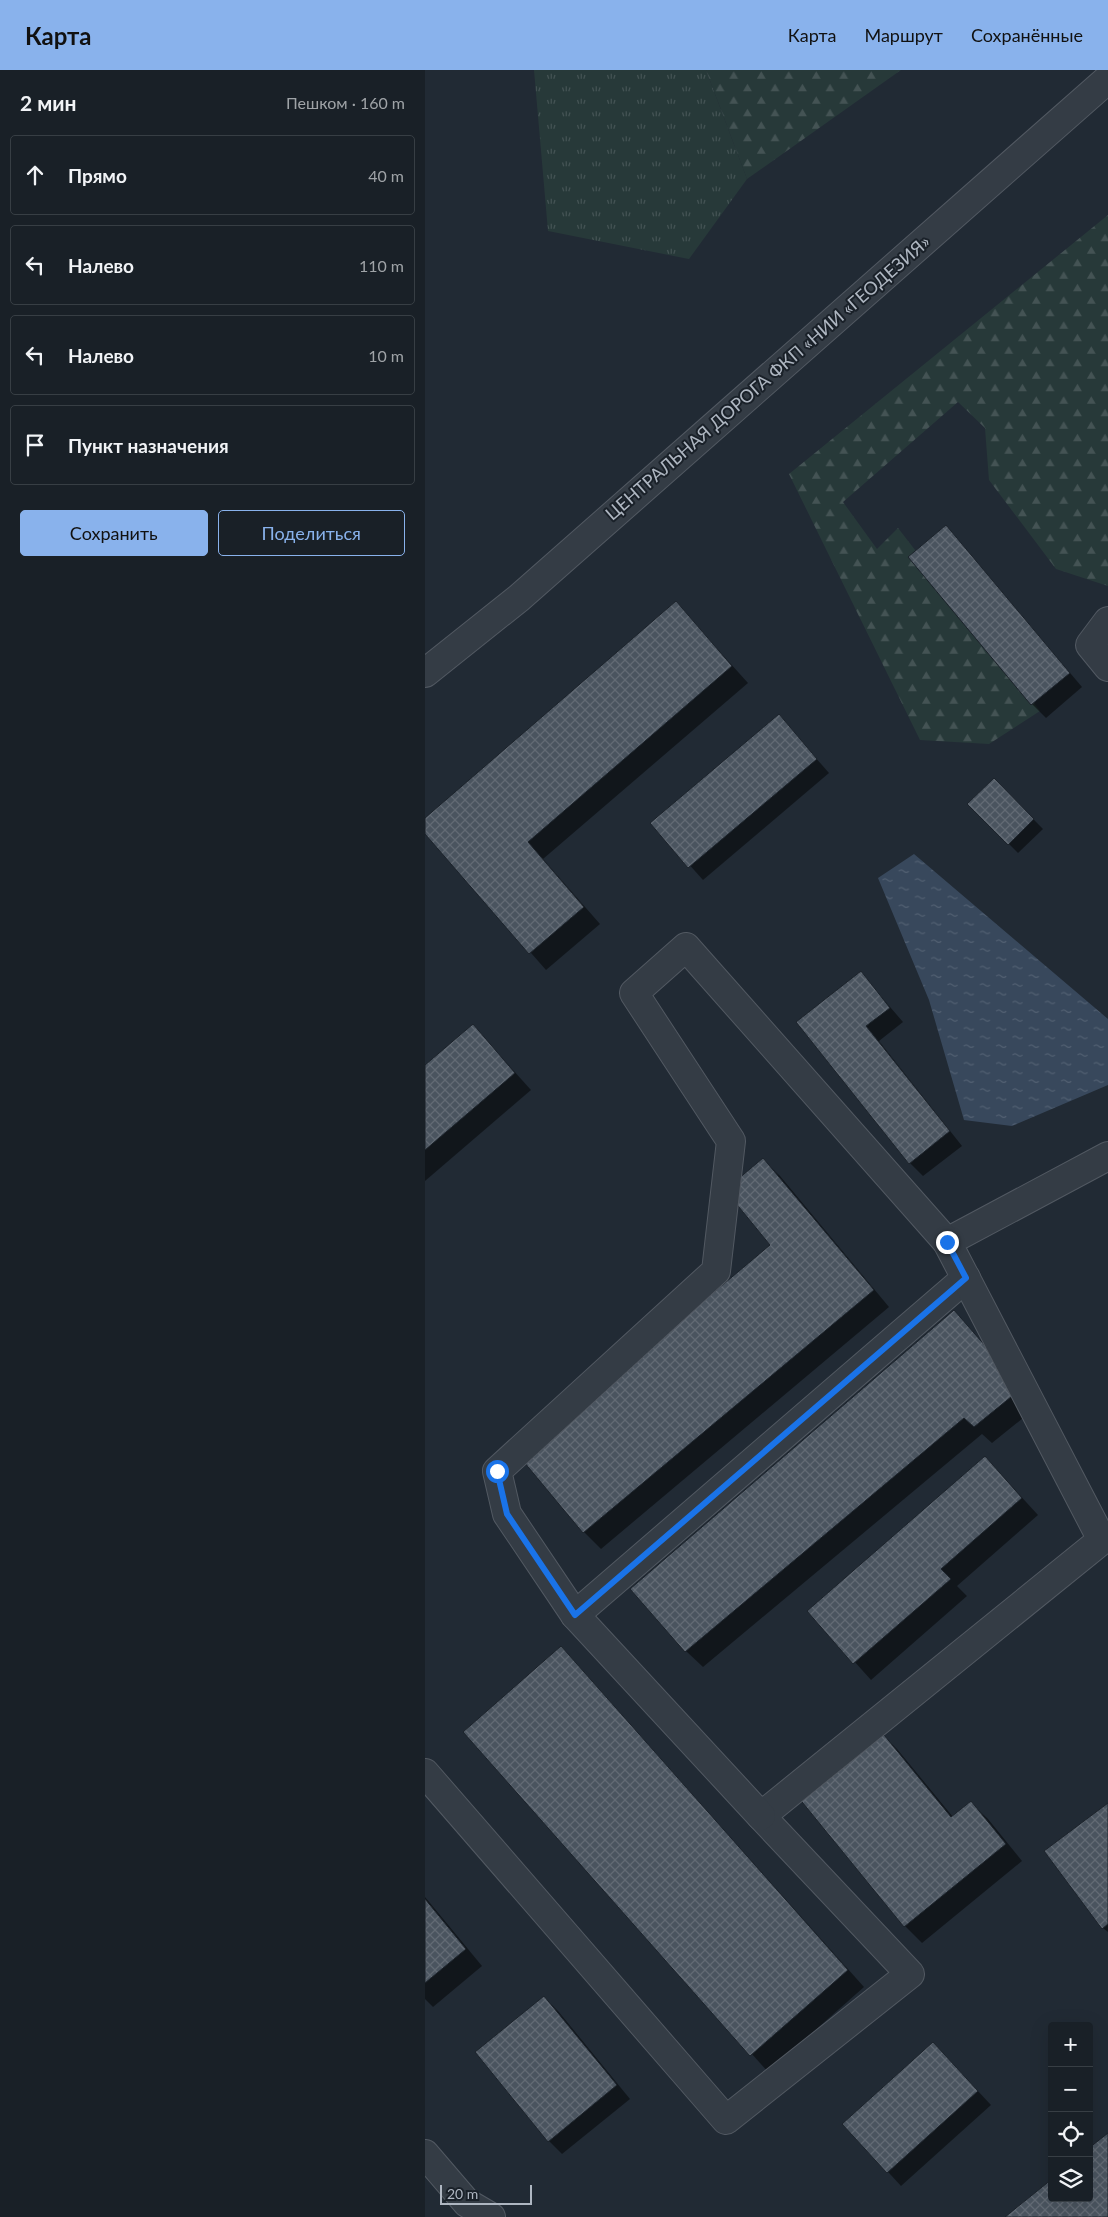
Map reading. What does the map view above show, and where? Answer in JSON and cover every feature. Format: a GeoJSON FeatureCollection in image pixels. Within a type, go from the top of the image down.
{"type":"FeatureCollection","features":[{"type":"Feature","properties":{"kind":"street","name":"ЦЕНТРАЛЬНАЯ ДОРОГА ФКП «НИИ «ГЕОДЕЗИЯ»"},"geometry":{"type":"LineString","coordinates":[[425,674],[519,598],[1108,79]]}},
{"type":"Feature","properties":{"kind":"street"},"geometry":{"type":"LineString","coordinates":[[1108,621],[1090,644],[1108,667]]}},
{"type":"Feature","properties":{"kind":"street"},"geometry":{"type":"LineString","coordinates":[[425,1773],[726,2120],[910,1974],[761,1816],[575,1615],[507,1514],[497,1471],[716,1271],[731,1141],[634,993],[686,947],[947,1242],[1102,1540],[761,1816]]}},
{"type":"Feature","properties":{"kind":"street"},"geometry":{"type":"LineString","coordinates":[[947,1242],[1108,1156]]}},
{"type":"Feature","properties":{"kind":"street"},"geometry":{"type":"LineString","coordinates":[[575,1615],[966,1278]]}},
{"type":"Feature","properties":{"kind":"street"},"geometry":{"type":"LineString","coordinates":[[425,2154],[467,2203],[491,2217]]}},
{"type":"Feature","properties":{"kind":"green space"},"geometry":{"type":"Polygon","coordinates":[[[534,70],[706,70],[747,179],[689,259],[548,231],[534,70]]]}},
{"type":"Feature","properties":{"kind":"green space"},"geometry":{"type":"Polygon","coordinates":[[[706,70],[901,70],[747,179],[706,70]]]}},
{"type":"Feature","properties":{"kind":"green space"},"geometry":{"type":"Polygon","coordinates":[[[1108,215],[1108,586],[1056,569],[989,480],[985,428],[958,402],[843,502],[877,549],[898,528],[1040,711],[989,744],[920,740],[789,474],[1108,215]]]}},
{"type":"Feature","properties":{"kind":"water"},"geometry":{"type":"Polygon","coordinates":[[[914,854],[1108,1019],[1108,1085],[1012,1126],[964,1120],[929,1000],[878,878],[914,854]]]}},
{"type":"Feature","properties":{"kind":"building"},"geometry":{"type":"Polygon","coordinates":[[[946,525],[1070,673],[1031,705],[908,557],[946,525]]]}},
{"type":"Feature","properties":{"kind":"building"},"geometry":{"type":"Polygon","coordinates":[[[676,601],[732,666],[528,842],[584,907],[529,954],[425,834],[425,818],[676,601]]]}},
{"type":"Feature","properties":{"kind":"building"},"geometry":{"type":"Polygon","coordinates":[[[779,714],[817,759],[688,868],[650,823],[779,714]]]}},
{"type":"Feature","properties":{"kind":"building"},"geometry":{"type":"Polygon","coordinates":[[[994,778],[1034,819],[1008,845],[967,804],[994,778]]]}},
{"type":"Feature","properties":{"kind":"building"},"geometry":{"type":"Polygon","coordinates":[[[861,971],[890,1008],[866,1026],[950,1131],[909,1164],[796,1022],[861,971]]]}},
{"type":"Feature","properties":{"kind":"building"},"geometry":{"type":"Polygon","coordinates":[[[473,1024],[515,1073],[425,1150],[425,1065],[473,1024]]]}},
{"type":"Feature","properties":{"kind":"building"},"geometry":{"type":"Polygon","coordinates":[[[763,1158],[874,1290],[583,1533],[519,1456],[770,1245],[725,1190],[763,1158]]]}},
{"type":"Feature","properties":{"kind":"building"},"geometry":{"type":"Polygon","coordinates":[[[954,1310],[1022,1388],[974,1427],[964,1418],[685,1652],[630,1589],[954,1310]]]}},
{"type":"Feature","properties":{"kind":"building"},"geometry":{"type":"Polygon","coordinates":[[[985,1456],[1022,1498],[941,1569],[951,1579],[853,1664],[807,1611],[985,1456]]]}},
{"type":"Feature","properties":{"kind":"building"},"geometry":{"type":"Polygon","coordinates":[[[561,1646],[848,1970],[750,2056],[463,1732],[561,1646]]]}},
{"type":"Feature","properties":{"kind":"building"},"geometry":{"type":"Polygon","coordinates":[[[880,1730],[951,1817],[971,1801],[1006,1844],[904,1927],[798,1797],[880,1730]]]}},
{"type":"Feature","properties":{"kind":"building"},"geometry":{"type":"Polygon","coordinates":[[[1108,1803],[1108,1924],[1102,1929],[1044,1851],[1108,1803]]]}},
{"type":"Feature","properties":{"kind":"building"},"geometry":{"type":"Polygon","coordinates":[[[425,1899],[466,1949],[425,1983],[425,1899]]]}},
{"type":"Feature","properties":{"kind":"building"},"geometry":{"type":"Polygon","coordinates":[[[544,1996],[617,2085],[548,2142],[475,2052],[544,1996]]]}},
{"type":"Feature","properties":{"kind":"building"},"geometry":{"type":"Polygon","coordinates":[[[933,2042],[978,2091],[887,2173],[842,2124],[933,2042]]]}},
{"type":"Feature","properties":{"kind":"building"},"geometry":{"type":"Polygon","coordinates":[[[1108,2133],[1108,2217],[1005,2217],[1048,2182],[1048,2202],[1093,2202],[1093,2145],[1108,2133]]]}},
{"type":"Feature","properties":{"kind":"route"},"geometry":{"type":"LineString","coordinates":[[497,1471],[507,1514],[575,1615],[966,1278],[947,1242]]}}]}
